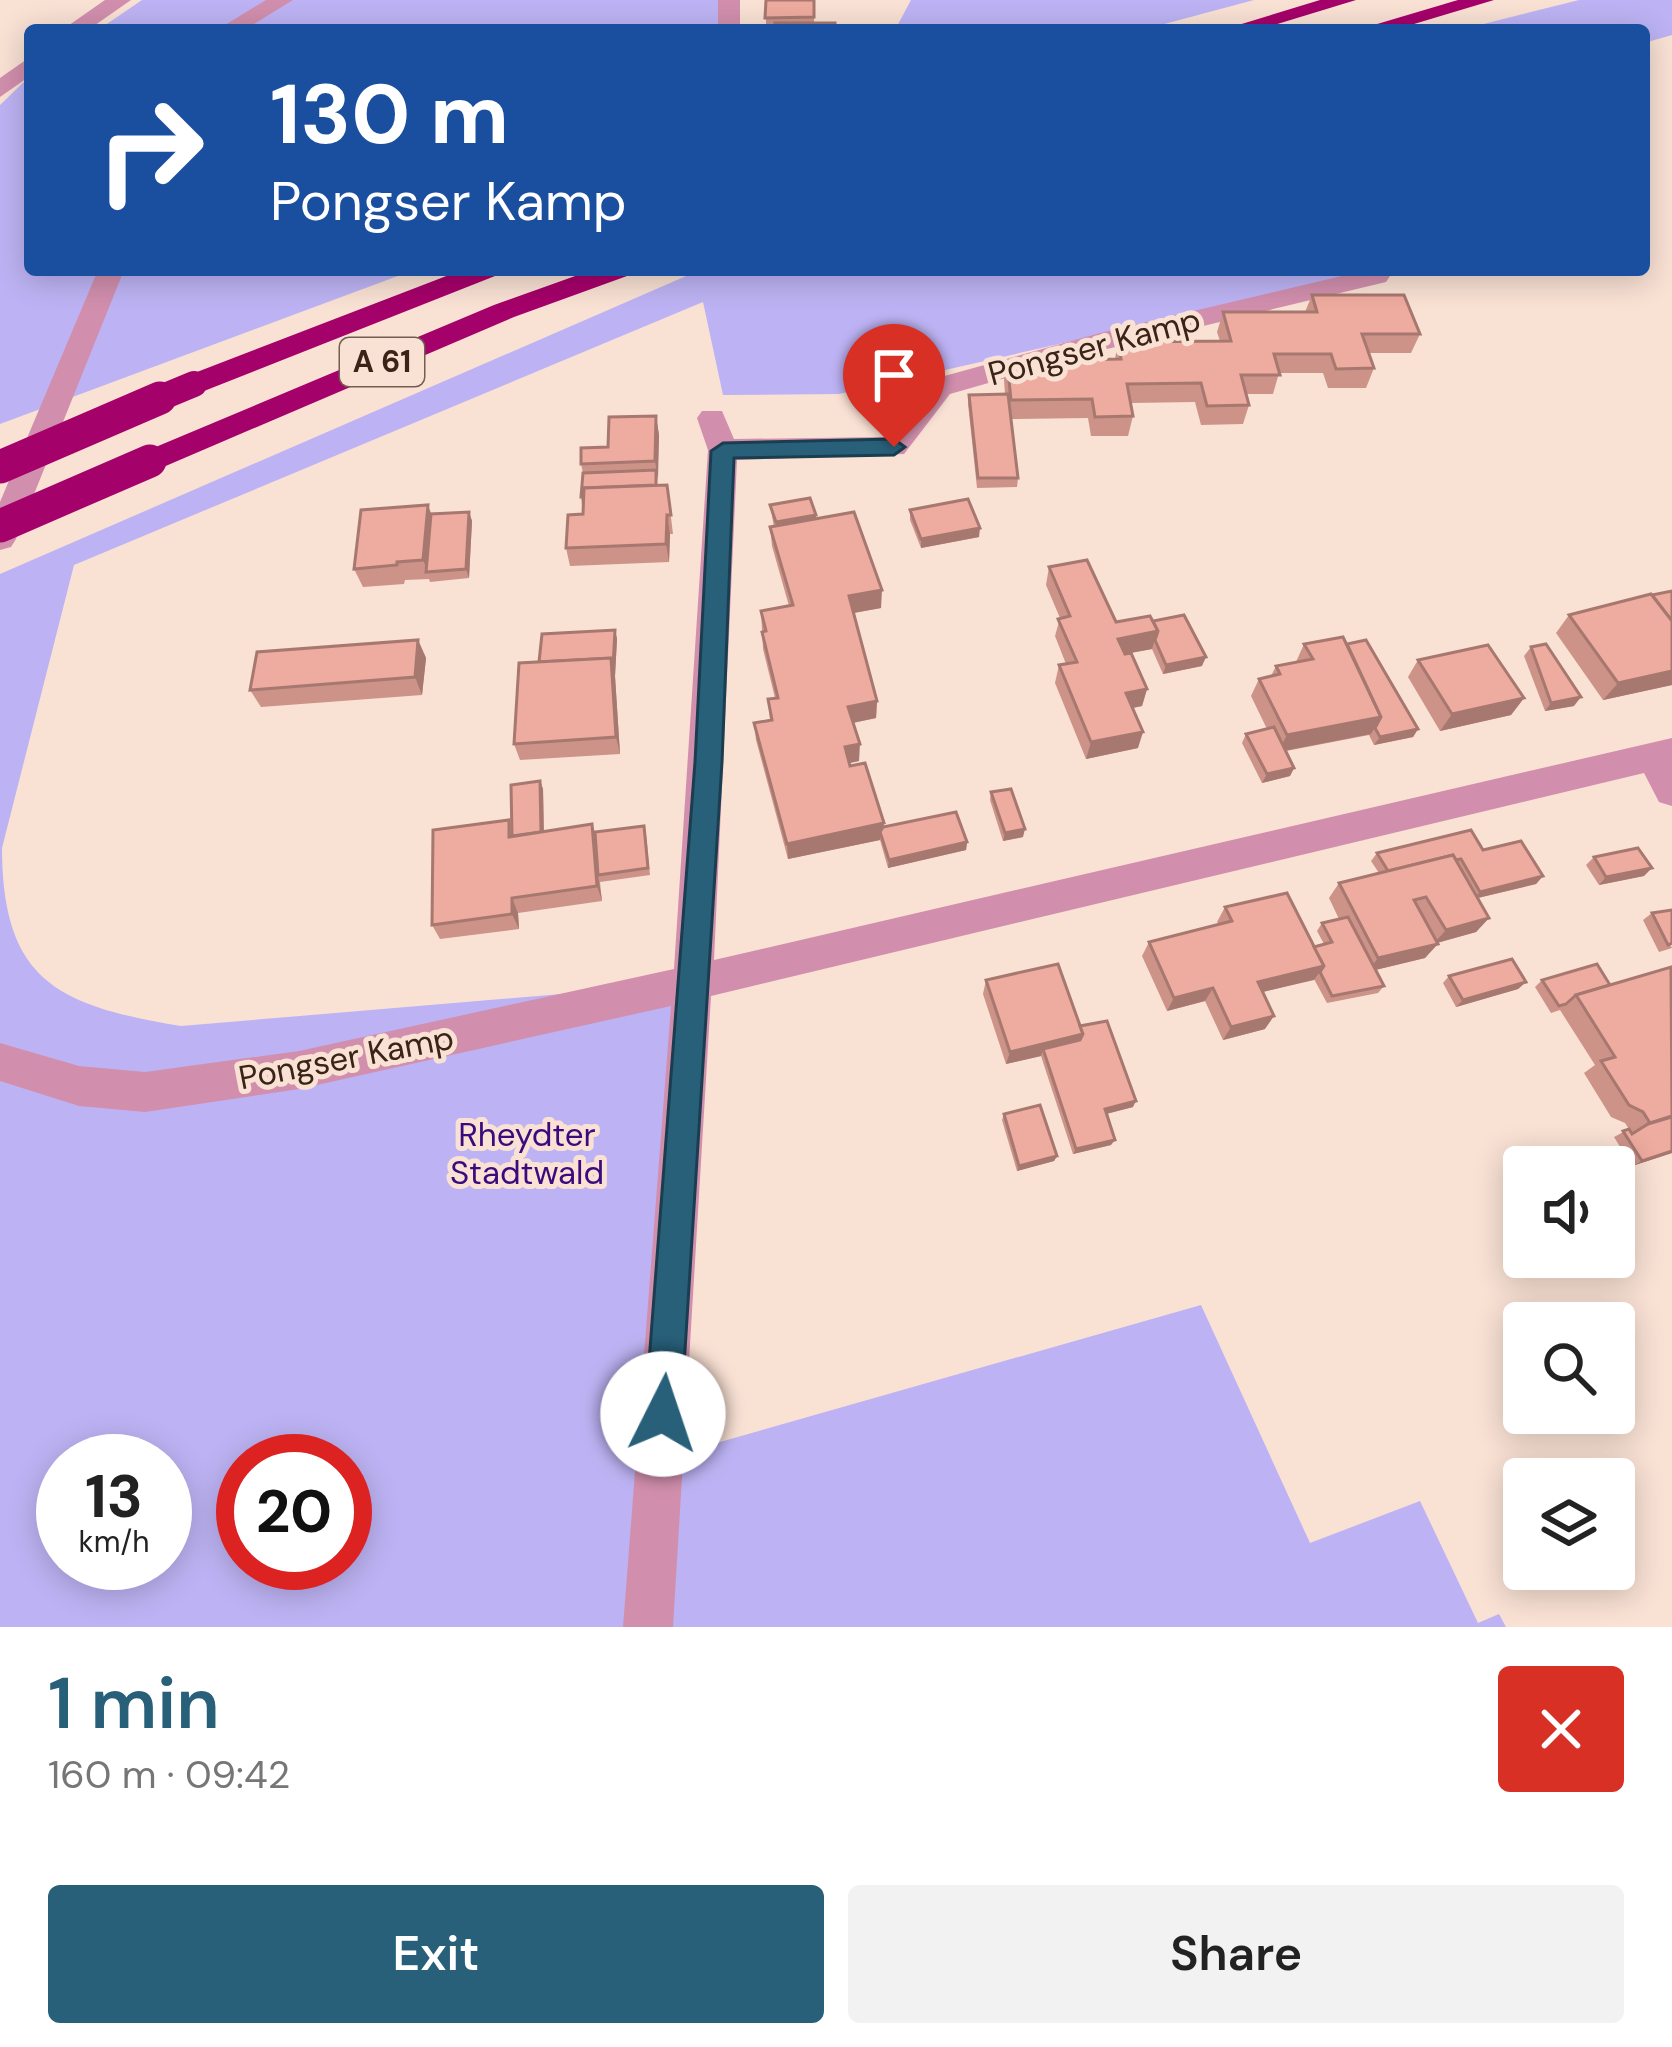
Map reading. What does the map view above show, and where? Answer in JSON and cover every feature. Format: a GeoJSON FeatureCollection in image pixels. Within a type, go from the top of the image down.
{"type":"FeatureCollection","features":[{"type":"Feature","properties":{"kind":"highway"},"geometry":{"type":"LineString","coordinates":[[1255,24],[1345,0]]}},
{"type":"Feature","properties":{"kind":"highway"},"geometry":{"type":"LineString","coordinates":[[1391,24],[1483,0]]}},
{"type":"Feature","properties":{"kind":"highway","name":"A 61"},"geometry":{"type":"LineString","coordinates":[[0,467],[194,384],[471,276]]}},
{"type":"Feature","properties":{"kind":"highway","name":"A 61"},"geometry":{"type":"LineString","coordinates":[[0,526],[504,311],[601,276]]}},
{"type":"Feature","properties":{"kind":"street"},"geometry":{"type":"LineString","coordinates":[[82,24],[120,0]]}},
{"type":"Feature","properties":{"kind":"street"},"geometry":{"type":"LineString","coordinates":[[239,24],[282,0]]}},
{"type":"Feature","properties":{"kind":"street"},"geometry":{"type":"LineString","coordinates":[[0,91],[24,69]]}},
{"type":"Feature","properties":{"kind":"street"},"geometry":{"type":"LineString","coordinates":[[0,538],[109,276]]}},
{"type":"Feature","properties":{"kind":"street","name":"Pongser Kamp"},"geometry":{"type":"LineString","coordinates":[[648,1627],[708,762],[717,434],[894,447],[940,387],[1100,342],[1377,276]]}},
{"type":"Feature","properties":{"kind":"street"},"geometry":{"type":"LineString","coordinates":[[1662,754],[1672,791]]}},
{"type":"Feature","properties":{"kind":"street","name":"Pongser Kamp"},"geometry":{"type":"LineString","coordinates":[[0,1062],[79,1086],[145,1093],[299,1070],[692,983],[1662,754]]}},
{"type":"Feature","properties":{"kind":"green space"},"geometry":{"type":"Polygon","coordinates":[[[142,0],[728,0],[731,24],[107,24],[142,0]]]}},
{"type":"Feature","properties":{"kind":"green space"},"geometry":{"type":"Polygon","coordinates":[[[911,0],[1254,0],[1164,24],[898,24],[911,0]]]}},
{"type":"Feature","properties":{"kind":"green space"},"geometry":{"type":"Polygon","coordinates":[[[1579,0],[1672,0],[1672,35],[1650,41],[1650,24],[1484,24],[1579,0]]]}},
{"type":"Feature","properties":{"kind":"green space"},"geometry":{"type":"Polygon","coordinates":[[[24,82],[24,276],[398,276],[0,424],[0,105],[24,82]]]}},
{"type":"Feature","properties":{"kind":"green space","name":"Rheydter Stadtwald"},"geometry":{"type":"Polygon","coordinates":[[[686,276],[1359,276],[839,394],[723,395],[703,302],[74,565],[2,848],[5,894],[13,930],[27,958],[46,980],[102,1009],[181,1026],[692,983],[660,1459],[1201,1305],[1310,1543],[1420,1501],[1478,1623],[1499,1614],[1506,1627],[0,1627],[0,574],[686,276]]]}},
{"type":"Feature","properties":{"kind":"building"},"geometry":{"type":"Polygon","coordinates":[[[766,0],[814,0],[814,17],[765,18],[766,0]]]}},
{"type":"Feature","properties":{"kind":"building"},"geometry":{"type":"Polygon","coordinates":[[[1312,295],[1404,295],[1420,334],[1362,334],[1374,368],[1336,369],[1331,354],[1274,354],[1280,375],[1241,375],[1249,405],[1207,406],[1201,383],[1127,384],[1133,416],[1095,417],[1092,399],[1011,400],[1007,361],[1121,359],[1118,342],[1231,341],[1223,312],[1317,312],[1312,295]]]}},
{"type":"Feature","properties":{"kind":"building"},"geometry":{"type":"Polygon","coordinates":[[[1008,394],[1018,478],[978,478],[969,395],[1008,394]]]}},
{"type":"Feature","properties":{"kind":"building"},"geometry":{"type":"Polygon","coordinates":[[[656,416],[655,461],[581,464],[581,448],[608,447],[609,417],[656,416]]]}},
{"type":"Feature","properties":{"kind":"building"},"geometry":{"type":"Polygon","coordinates":[[[656,470],[656,485],[584,488],[581,497],[583,473],[656,470]]]}},
{"type":"Feature","properties":{"kind":"building"},"geometry":{"type":"Polygon","coordinates":[[[667,485],[671,515],[667,515],[666,544],[566,548],[568,515],[583,514],[584,488],[667,485]]]}},
{"type":"Feature","properties":{"kind":"building"},"geometry":{"type":"Polygon","coordinates":[[[810,498],[816,515],[776,522],[770,505],[810,498]]]}},
{"type":"Feature","properties":{"kind":"building"},"geometry":{"type":"Polygon","coordinates":[[[968,499],[980,528],[921,539],[910,510],[968,499]]]}},
{"type":"Feature","properties":{"kind":"building"},"geometry":{"type":"Polygon","coordinates":[[[428,505],[423,560],[354,569],[361,510],[428,505]]]}},
{"type":"Feature","properties":{"kind":"building"},"geometry":{"type":"Polygon","coordinates":[[[469,512],[466,569],[426,572],[431,514],[469,512]]]}},
{"type":"Feature","properties":{"kind":"building"},"geometry":{"type":"Polygon","coordinates":[[[854,512],[882,590],[849,596],[877,701],[848,707],[860,744],[845,747],[850,766],[865,763],[884,823],[787,844],[754,723],[772,720],[768,699],[778,698],[761,611],[793,605],[770,527],[854,512]]]}},
{"type":"Feature","properties":{"kind":"building"},"geometry":{"type":"Polygon","coordinates":[[[1087,560],[1116,622],[1150,616],[1158,631],[1118,639],[1125,654],[1131,653],[1147,689],[1126,693],[1143,732],[1091,742],[1059,665],[1077,662],[1058,619],[1070,616],[1049,567],[1087,560]]]}},
{"type":"Feature","properties":{"kind":"building"},"geometry":{"type":"Polygon","coordinates":[[[1672,591],[1672,621],[1652,595],[1672,591]]]}},
{"type":"Feature","properties":{"kind":"building"},"geometry":{"type":"Polygon","coordinates":[[[1651,594],[1672,621],[1672,671],[1618,683],[1569,615],[1651,594]]]}},
{"type":"Feature","properties":{"kind":"building"},"geometry":{"type":"Polygon","coordinates":[[[1184,615],[1206,657],[1166,665],[1153,621],[1184,615]]]}},
{"type":"Feature","properties":{"kind":"building"},"geometry":{"type":"Polygon","coordinates":[[[615,630],[613,667],[611,658],[539,662],[542,634],[615,630]]]}},
{"type":"Feature","properties":{"kind":"building"},"geometry":{"type":"Polygon","coordinates":[[[1343,637],[1381,717],[1287,735],[1259,679],[1280,674],[1276,666],[1313,659],[1304,644],[1343,637]]]}},
{"type":"Feature","properties":{"kind":"building"},"geometry":{"type":"Polygon","coordinates":[[[418,640],[415,677],[250,690],[257,652],[418,640]]]}},
{"type":"Feature","properties":{"kind":"building"},"geometry":{"type":"Polygon","coordinates":[[[1366,640],[1418,729],[1380,737],[1375,728],[1381,717],[1347,644],[1366,640]]]}},
{"type":"Feature","properties":{"kind":"building"},"geometry":{"type":"Polygon","coordinates":[[[1546,644],[1581,697],[1551,703],[1531,647],[1546,644]]]}},
{"type":"Feature","properties":{"kind":"building"},"geometry":{"type":"Polygon","coordinates":[[[1488,645],[1524,698],[1452,714],[1418,660],[1488,645]]]}},
{"type":"Feature","properties":{"kind":"building"},"geometry":{"type":"Polygon","coordinates":[[[611,658],[616,737],[514,744],[519,663],[611,658]]]}},
{"type":"Feature","properties":{"kind":"building"},"geometry":{"type":"Polygon","coordinates":[[[1274,727],[1294,768],[1267,774],[1246,734],[1274,727]]]}},
{"type":"Feature","properties":{"kind":"building"},"geometry":{"type":"Polygon","coordinates":[[[540,781],[541,832],[512,836],[511,785],[540,781]]]}},
{"type":"Feature","properties":{"kind":"building"},"geometry":{"type":"Polygon","coordinates":[[[1011,789],[1025,829],[1005,833],[991,792],[1011,789]]]}},
{"type":"Feature","properties":{"kind":"building"},"geometry":{"type":"Polygon","coordinates":[[[956,812],[967,842],[889,860],[880,832],[883,827],[956,812]]]}},
{"type":"Feature","properties":{"kind":"building"},"geometry":{"type":"Polygon","coordinates":[[[509,820],[509,837],[592,824],[597,886],[512,898],[512,914],[432,925],[433,830],[509,820]]]}},
{"type":"Feature","properties":{"kind":"building"},"geometry":{"type":"Polygon","coordinates":[[[644,826],[648,868],[598,875],[595,832],[644,826]]]}},
{"type":"Feature","properties":{"kind":"building"},"geometry":{"type":"Polygon","coordinates":[[[1471,830],[1483,850],[1521,841],[1543,876],[1480,892],[1461,859],[1453,855],[1388,871],[1377,853],[1471,830]]]}},
{"type":"Feature","properties":{"kind":"building"},"geometry":{"type":"Polygon","coordinates":[[[1638,848],[1652,868],[1606,877],[1594,857],[1638,848]]]}},
{"type":"Feature","properties":{"kind":"building"},"geometry":{"type":"Polygon","coordinates":[[[1453,855],[1489,918],[1446,930],[1426,897],[1414,900],[1438,944],[1378,958],[1339,883],[1453,855]]]}},
{"type":"Feature","properties":{"kind":"building"},"geometry":{"type":"Polygon","coordinates":[[[1287,893],[1324,966],[1258,982],[1274,1016],[1231,1027],[1213,988],[1174,998],[1149,942],[1232,921],[1225,907],[1287,893]]]}},
{"type":"Feature","properties":{"kind":"building"},"geometry":{"type":"Polygon","coordinates":[[[1672,910],[1672,943],[1668,945],[1652,913],[1672,910]]]}},
{"type":"Feature","properties":{"kind":"building"},"geometry":{"type":"Polygon","coordinates":[[[1348,917],[1384,986],[1332,996],[1314,947],[1332,942],[1322,923],[1348,917]]]}},
{"type":"Feature","properties":{"kind":"building"},"geometry":{"type":"Polygon","coordinates":[[[1512,959],[1526,982],[1463,1000],[1449,976],[1512,959]]]}},
{"type":"Feature","properties":{"kind":"building"},"geometry":{"type":"Polygon","coordinates":[[[1058,964],[1083,1034],[1010,1052],[986,980],[1058,964]]]}},
{"type":"Feature","properties":{"kind":"building"},"geometry":{"type":"Polygon","coordinates":[[[1597,964],[1610,985],[1576,995],[1566,1004],[1559,1006],[1542,980],[1597,964]]]}},
{"type":"Feature","properties":{"kind":"building"},"geometry":{"type":"Polygon","coordinates":[[[1671,967],[1672,1116],[1650,1123],[1643,1112],[1629,1105],[1601,1061],[1615,1057],[1576,995],[1671,967]]]}},
{"type":"Feature","properties":{"kind":"building"},"geometry":{"type":"Polygon","coordinates":[[[1107,1021],[1136,1101],[1105,1109],[1115,1140],[1076,1149],[1043,1049],[1080,1040],[1080,1026],[1107,1021]]]}},
{"type":"Feature","properties":{"kind":"building"},"geometry":{"type":"Polygon","coordinates":[[[1040,1105],[1057,1156],[1019,1166],[1004,1114],[1040,1105]]]}},
{"type":"Feature","properties":{"kind":"building"},"geometry":{"type":"Polygon","coordinates":[[[1672,1117],[1672,1151],[1642,1161],[1623,1131],[1629,1129],[1632,1134],[1672,1117]]]}},
{"type":"Feature","properties":{"kind":"route"},"geometry":{"type":"LineString","coordinates":[[663,1414],[708,762],[723,451],[894,447]]}}]}
